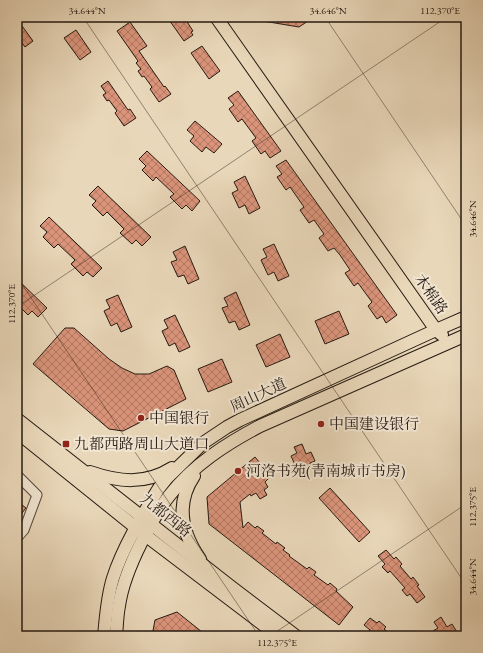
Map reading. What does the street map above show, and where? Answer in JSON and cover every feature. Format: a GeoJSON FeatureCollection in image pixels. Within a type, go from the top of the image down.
{"type":"FeatureCollection","features":[{"type":"Feature","properties":{"kind":"main road","name":"木棉路"},"geometry":{"type":"LineString","coordinates":[[216,17],[450,342]]}},
{"type":"Feature","properties":{"kind":"main road","name":"木棉路"},"geometry":{"type":"LineString","coordinates":[[226,17],[440,328]]}},
{"type":"Feature","properties":{"kind":"main road","name":"周山大道"},"geometry":{"type":"LineString","coordinates":[[116,636],[119,605],[123,588],[141,532],[147,521],[159,488],[191,454],[216,434],[240,420],[466,317]]}},
{"type":"Feature","properties":{"kind":"main road","name":"周山大道"},"geometry":{"type":"LineString","coordinates":[[147,521],[179,484],[205,460],[230,443],[260,426],[466,335]]}},
{"type":"Feature","properties":{"kind":"main road","name":"九都西路"},"geometry":{"type":"LineString","coordinates":[[17,418],[207,568],[296,636]]}},
{"type":"Feature","properties":{"kind":"main road","name":"九都西路"},"geometry":{"type":"LineString","coordinates":[[17,432],[141,532],[278,636]]}},
{"type":"Feature","properties":{"kind":"main road"},"geometry":{"type":"LineString","coordinates":[[82,469],[104,477],[126,481],[150,478],[171,469],[191,454]]}},
{"type":"Feature","properties":{"kind":"main road"},"geometry":{"type":"LineString","coordinates":[[205,460],[187,486],[182,504],[184,524],[187,535],[195,552],[207,568]]}},
{"type":"Feature","properties":{"kind":"main road","name":"周山大道"},"geometry":{"type":"LineString","coordinates":[[104,636],[106,608],[113,578],[122,556],[141,532]]}},
{"type":"Feature","properties":{"kind":"lane"},"geometry":{"type":"LineString","coordinates":[[17,475],[37,495],[19,533]]}},
{"type":"Feature","properties":{"kind":"building"},"geometry":{"type":"Polygon","coordinates":[[[167,17],[184,17],[193,31],[191,32],[193,35],[184,41],[167,17]]]}},
{"type":"Feature","properties":{"kind":"building"},"geometry":{"type":"Polygon","coordinates":[[[257,17],[314,17],[299,27],[257,20],[257,17]]]}},
{"type":"Feature","properties":{"kind":"building"},"geometry":{"type":"Polygon","coordinates":[[[17,19],[33,41],[25,47],[20,40],[17,42],[17,19]]]}},
{"type":"Feature","properties":{"kind":"building"},"geometry":{"type":"Polygon","coordinates":[[[130,22],[147,46],[139,51],[164,87],[165,86],[171,94],[159,102],[150,89],[152,87],[144,76],[142,77],[138,71],[141,69],[136,63],[138,61],[117,31],[130,22]]]}},
{"type":"Feature","properties":{"kind":"building"},"geometry":{"type":"Polygon","coordinates":[[[76,30],[91,52],[80,60],[64,38],[76,30]]]}},
{"type":"Feature","properties":{"kind":"building"},"geometry":{"type":"Polygon","coordinates":[[[202,46],[220,71],[209,79],[191,53],[202,46]]]}},
{"type":"Feature","properties":{"kind":"building"},"geometry":{"type":"Polygon","coordinates":[[[108,81],[128,110],[130,109],[136,118],[124,126],[115,113],[117,111],[109,100],[107,101],[103,95],[106,93],[101,86],[108,81]]]}},
{"type":"Feature","properties":{"kind":"building"},"geometry":{"type":"Polygon","coordinates":[[[238,91],[281,151],[270,158],[265,151],[261,154],[252,141],[256,138],[242,119],[238,122],[229,109],[234,105],[228,98],[238,91]]]}},
{"type":"Feature","properties":{"kind":"building"},"geometry":{"type":"Polygon","coordinates":[[[195,121],[222,144],[214,153],[206,147],[202,152],[190,141],[194,136],[187,130],[195,121]]]}},
{"type":"Feature","properties":{"kind":"building"},"geometry":{"type":"Polygon","coordinates":[[[147,151],[200,201],[192,211],[186,205],[182,209],[170,197],[174,194],[156,177],[153,181],[142,170],[146,166],[139,159],[147,151]]]}},
{"type":"Feature","properties":{"kind":"building"},"geometry":{"type":"Polygon","coordinates":[[[286,160],[397,315],[386,323],[382,316],[377,319],[368,306],[372,302],[358,283],[354,286],[345,273],[350,270],[340,255],[334,248],[328,251],[319,238],[324,234],[314,220],[309,223],[300,210],[304,207],[290,187],[286,190],[277,177],[282,174],[276,166],[286,160]]]}},
{"type":"Feature","properties":{"kind":"building"},"geometry":{"type":"Polygon","coordinates":[[[245,176],[260,208],[249,214],[245,205],[239,208],[232,193],[238,190],[234,182],[245,176]]]}},
{"type":"Feature","properties":{"kind":"building"},"geometry":{"type":"Polygon","coordinates":[[[98,186],[151,237],[142,246],[136,240],[132,244],[120,233],[124,229],[107,212],[103,216],[92,205],[96,201],[89,195],[98,186]]]}},
{"type":"Feature","properties":{"kind":"building"},"geometry":{"type":"Polygon","coordinates":[[[49,217],[102,268],[93,277],[87,272],[83,276],[71,264],[75,260],[58,244],[54,248],[43,237],[47,232],[40,226],[49,217]]]}},
{"type":"Feature","properties":{"kind":"building"},"geometry":{"type":"Polygon","coordinates":[[[274,244],[289,276],[278,281],[274,272],[268,275],[261,260],[267,257],[263,249],[274,244]]]}},
{"type":"Feature","properties":{"kind":"building"},"geometry":{"type":"Polygon","coordinates":[[[185,246],[199,279],[188,284],[184,275],[178,277],[171,262],[177,260],[173,252],[185,246]]]}},
{"type":"Feature","properties":{"kind":"building"},"geometry":{"type":"Polygon","coordinates":[[[17,279],[47,308],[38,317],[32,311],[28,315],[17,304],[20,300],[17,297],[17,279]]]}},
{"type":"Feature","properties":{"kind":"building"},"geometry":{"type":"Polygon","coordinates":[[[236,292],[250,325],[239,330],[235,321],[229,323],[222,308],[228,306],[224,298],[236,292]]]}},
{"type":"Feature","properties":{"kind":"building"},"geometry":{"type":"Polygon","coordinates":[[[118,295],[132,327],[121,332],[117,323],[111,326],[104,311],[110,308],[106,300],[118,295]]]}},
{"type":"Feature","properties":{"kind":"building"},"geometry":{"type":"Polygon","coordinates":[[[339,311],[349,334],[325,344],[315,321],[339,311]]]}},
{"type":"Feature","properties":{"kind":"building"},"geometry":{"type":"Polygon","coordinates":[[[175,315],[190,347],[179,352],[175,343],[169,346],[162,331],[168,328],[164,320],[175,315]]]}},
{"type":"Feature","properties":{"kind":"building"},"geometry":{"type":"Polygon","coordinates":[[[65,328],[74,328],[109,359],[122,368],[135,374],[149,374],[167,366],[174,370],[186,399],[123,431],[109,429],[33,364],[65,328]]]}},
{"type":"Feature","properties":{"kind":"building"},"geometry":{"type":"Polygon","coordinates":[[[280,334],[290,357],[266,367],[256,345],[280,334]]]}},
{"type":"Feature","properties":{"kind":"building"},"geometry":{"type":"Polygon","coordinates":[[[222,359],[232,382],[208,392],[198,369],[222,359]]]}},
{"type":"Feature","properties":{"kind":"building"},"geometry":{"type":"Polygon","coordinates":[[[302,444],[306,454],[311,452],[315,461],[310,463],[312,469],[304,472],[301,465],[296,467],[291,456],[297,453],[294,447],[302,444]]]}},
{"type":"Feature","properties":{"kind":"building"},"geometry":{"type":"Polygon","coordinates":[[[255,457],[271,476],[265,482],[268,487],[264,490],[267,495],[260,499],[256,493],[251,496],[250,494],[240,502],[243,528],[248,522],[255,528],[257,526],[264,531],[262,533],[276,544],[277,542],[285,548],[283,550],[290,555],[289,556],[307,569],[309,567],[316,572],[314,575],[328,585],[330,583],[337,589],[336,591],[353,607],[339,625],[209,524],[207,497],[255,457]]]}},
{"type":"Feature","properties":{"kind":"building"},"geometry":{"type":"Polygon","coordinates":[[[330,488],[370,532],[359,542],[319,498],[330,488]]]}},
{"type":"Feature","properties":{"kind":"building"},"geometry":{"type":"Polygon","coordinates":[[[17,501],[26,508],[17,519],[17,501]]]}},
{"type":"Feature","properties":{"kind":"building"},"geometry":{"type":"Polygon","coordinates":[[[386,550],[394,559],[396,557],[402,564],[400,566],[411,579],[413,577],[419,585],[417,586],[425,597],[417,603],[410,594],[407,596],[402,590],[405,588],[390,571],[388,573],[382,567],[385,564],[378,556],[386,550]]]}},
{"type":"Feature","properties":{"kind":"building"},"geometry":{"type":"Polygon","coordinates":[[[177,612],[207,636],[152,636],[155,620],[177,612]]]}},
{"type":"Feature","properties":{"kind":"building"},"geometry":{"type":"Polygon","coordinates":[[[441,617],[447,627],[452,624],[457,632],[451,636],[436,636],[433,631],[438,628],[434,622],[441,617]]]}},
{"type":"Feature","properties":{"kind":"building"},"geometry":{"type":"Polygon","coordinates":[[[370,618],[377,623],[379,621],[386,627],[384,629],[393,636],[371,636],[368,633],[370,630],[364,625],[370,618]]]}},
{"type":"Feature","properties":{"kind":"place","name":"中国银行"},"geometry":{"type":"Point","coordinates":[141,418]}},
{"type":"Feature","properties":{"kind":"place","name":"中国建设银行"},"geometry":{"type":"Point","coordinates":[321,424]}},
{"type":"Feature","properties":{"kind":"place","name":"九都西路周山大道口"},"geometry":{"type":"Point","coordinates":[66,444]}},
{"type":"Feature","properties":{"kind":"place","name":"河洛书苑(青南城市书房)"},"geometry":{"type":"Point","coordinates":[238,471]}}]}
